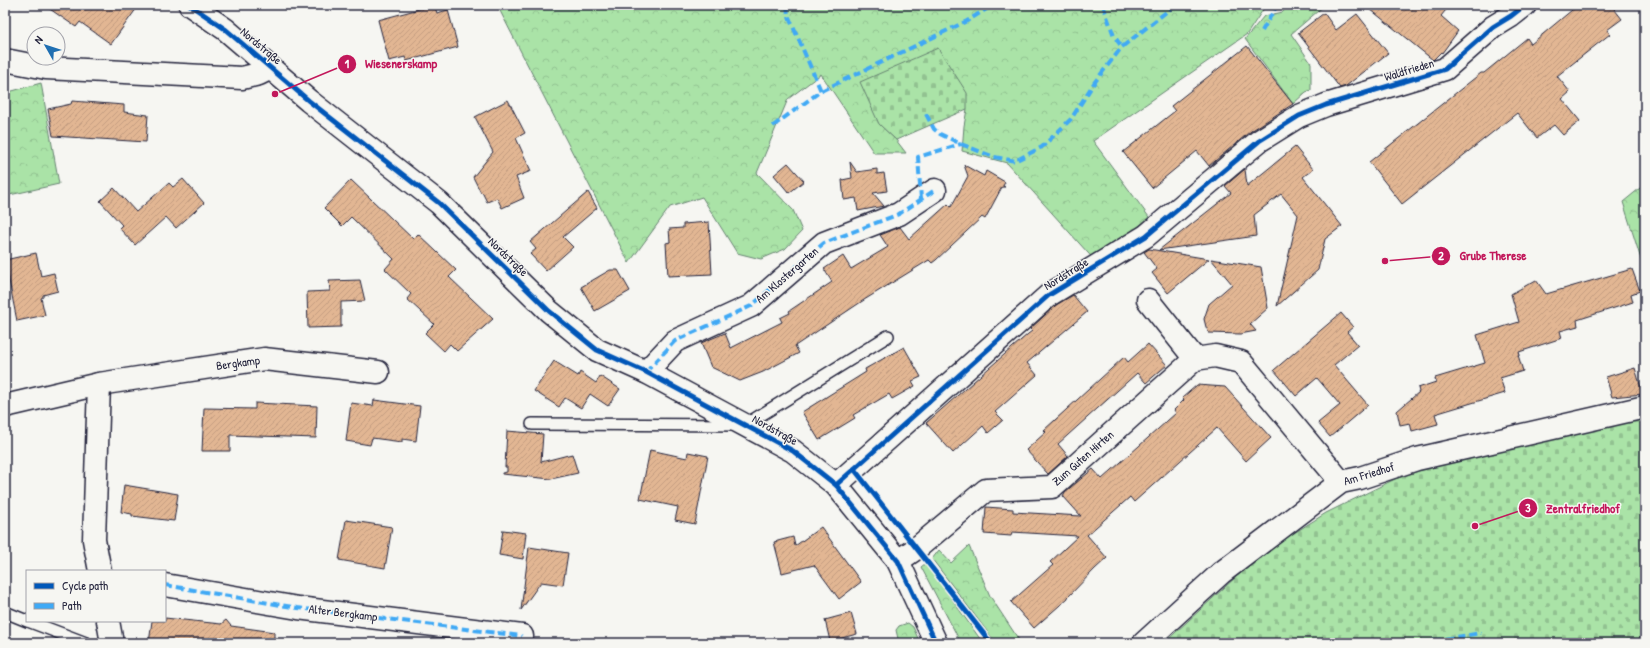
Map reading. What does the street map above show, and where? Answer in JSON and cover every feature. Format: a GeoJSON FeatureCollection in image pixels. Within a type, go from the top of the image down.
{"type":"FeatureCollection","features":[{"type":"Feature","properties":{"kind":"street","name":"Nordstraße"},"geometry":{"type":"LineString","coordinates":[[190,5],[225,29],[309,101],[439,203],[549,311],[597,350],[646,372],[793,451],[836,485],[898,561],[936,643]]}},
{"type":"Feature","properties":{"kind":"street","name":"Waldfrieden"},"geometry":{"type":"LineString","coordinates":[[1326,106],[1445,69],[1493,27],[1525,5]]}},
{"type":"Feature","properties":{"kind":"street"},"geometry":{"type":"LineString","coordinates":[[5,60],[46,68],[242,78],[259,74],[271,68]]}},
{"type":"Feature","properties":{"kind":"street","name":"Nordstraße"},"geometry":{"type":"LineString","coordinates":[[836,485],[1049,296],[1146,236],[1259,141],[1299,116],[1326,106]]}},
{"type":"Feature","properties":{"kind":"street","name":"Am Klostergarten"},"geometry":{"type":"LineString","coordinates":[[646,372],[675,341],[751,306],[824,244],[899,214],[935,190]]}},
{"type":"Feature","properties":{"kind":"street"},"geometry":{"type":"LineString","coordinates":[[1148,300],[1195,359],[1215,356],[1240,362],[1341,482]]}},
{"type":"Feature","properties":{"kind":"street","name":"Bergkamp"},"geometry":{"type":"LineString","coordinates":[[5,406],[99,384],[264,359],[378,372]]}},
{"type":"Feature","properties":{"kind":"street","name":"Zum Guten Hirten"},"geometry":{"type":"LineString","coordinates":[[898,561],[917,548],[986,490],[1052,487],[1195,359]]}},
{"type":"Feature","properties":{"kind":"street"},"geometry":{"type":"LineString","coordinates":[[99,384],[94,540],[100,570]]}},
{"type":"Feature","properties":{"kind":"street","name":"Am Friedhof"},"geometry":{"type":"LineString","coordinates":[[1144,643],[1221,573],[1341,482],[1360,478],[1418,459],[1645,407]]}},
{"type":"Feature","properties":{"kind":"street","name":"Alter Bergkamp"},"geometry":{"type":"LineString","coordinates":[[166,584],[298,608],[522,636]]}},
{"type":"Feature","properties":{"kind":"street"},"geometry":{"type":"LineString","coordinates":[[108,622],[112,643]]}},
{"type":"Feature","properties":{"kind":"lane"},"geometry":{"type":"LineString","coordinates":[[532,424],[745,425],[888,336]]}},
{"type":"Feature","properties":{"kind":"lane"},"geometry":{"type":"LineString","coordinates":[[5,612],[26,621]]}},
{"type":"Feature","properties":{"kind":"lane"},"geometry":{"type":"LineString","coordinates":[[30,622],[86,643]]}},
{"type":"Feature","properties":{"kind":"green space"},"geometry":{"type":"Polygon","coordinates":[[[497,5],[1266,5],[1247,34],[1093,141],[1149,217],[1097,263],[1007,163],[962,151],[967,109],[879,124],[896,140],[906,153],[874,153],[821,74],[788,99],[757,173],[793,210],[802,231],[785,249],[761,259],[737,253],[702,197],[670,207],[629,263],[497,5]]]}},
{"type":"Feature","properties":{"kind":"green space"},"geometry":{"type":"Polygon","coordinates":[[[1287,5],[1325,5],[1291,34],[1311,63],[1311,90],[1306,92],[1293,104],[1245,39],[1264,16],[1283,12],[1287,5]]]}},
{"type":"Feature","properties":{"kind":"green space"},"geometry":{"type":"Polygon","coordinates":[[[938,48],[967,93],[967,109],[896,140],[879,124],[860,82],[938,48]]]}},
{"type":"Feature","properties":{"kind":"green space"},"geometry":{"type":"Polygon","coordinates":[[[41,83],[59,184],[5,196],[5,93],[41,83]]]}},
{"type":"Feature","properties":{"kind":"green space"},"geometry":{"type":"Polygon","coordinates":[[[1645,184],[1645,272],[1623,202],[1645,184]]]}},
{"type":"Feature","properties":{"kind":"green space"},"geometry":{"type":"Polygon","coordinates":[[[1645,417],[1645,643],[1164,643],[1237,576],[1283,540],[1326,513],[1395,479],[1463,456],[1645,417]]]}},
{"type":"Feature","properties":{"kind":"green space"},"geometry":{"type":"Polygon","coordinates":[[[969,546],[990,596],[1021,643],[996,643],[932,559],[939,550],[951,563],[969,546]]]}},
{"type":"Feature","properties":{"kind":"green space"},"geometry":{"type":"Polygon","coordinates":[[[926,563],[983,643],[961,643],[921,567],[926,563]]]}},
{"type":"Feature","properties":{"kind":"green space"},"geometry":{"type":"Polygon","coordinates":[[[908,623],[913,627],[920,643],[899,643],[896,630],[899,626],[908,623]]]}},
{"type":"Feature","properties":{"kind":"building"},"geometry":{"type":"Polygon","coordinates":[[[44,5],[139,5],[111,44],[80,22],[76,27],[44,5]]]}},
{"type":"Feature","properties":{"kind":"building"},"geometry":{"type":"Polygon","coordinates":[[[434,5],[437,13],[448,10],[458,47],[406,61],[405,57],[389,61],[378,20],[434,5]]]}},
{"type":"Feature","properties":{"kind":"building"},"geometry":{"type":"Polygon","coordinates":[[[1365,5],[1450,5],[1441,16],[1458,31],[1442,53],[1441,52],[1433,60],[1365,5]]]}},
{"type":"Feature","properties":{"kind":"building"},"geometry":{"type":"Polygon","coordinates":[[[1578,5],[1611,5],[1622,19],[1607,30],[1610,34],[1557,76],[1570,92],[1562,99],[1580,121],[1563,135],[1554,125],[1537,138],[1517,113],[1402,204],[1369,162],[1527,38],[1531,44],[1578,5]]]}},
{"type":"Feature","properties":{"kind":"building"},"geometry":{"type":"Polygon","coordinates":[[[1324,13],[1336,30],[1357,14],[1388,53],[1346,86],[1340,88],[1298,33],[1324,13]]]}},
{"type":"Feature","properties":{"kind":"building"},"geometry":{"type":"Polygon","coordinates":[[[1247,46],[1293,104],[1251,131],[1209,166],[1197,151],[1152,188],[1123,152],[1175,111],[1171,106],[1247,46]]]}},
{"type":"Feature","properties":{"kind":"building"},"geometry":{"type":"Polygon","coordinates":[[[508,100],[525,133],[516,138],[531,171],[516,177],[524,198],[502,208],[497,198],[487,202],[473,177],[493,152],[475,117],[508,100]]]}},
{"type":"Feature","properties":{"kind":"building"},"geometry":{"type":"Polygon","coordinates":[[[72,101],[124,105],[124,112],[148,115],[146,142],[53,136],[48,109],[71,104],[72,101]]]}},
{"type":"Feature","properties":{"kind":"building"},"geometry":{"type":"Polygon","coordinates":[[[1295,147],[1313,169],[1303,177],[1342,226],[1325,239],[1318,270],[1277,306],[1298,215],[1281,194],[1254,215],[1256,236],[1159,250],[1231,193],[1225,186],[1245,169],[1247,186],[1295,147]]]}},
{"type":"Feature","properties":{"kind":"building"},"geometry":{"type":"Polygon","coordinates":[[[850,162],[857,172],[877,169],[877,174],[884,173],[887,191],[873,193],[884,206],[858,211],[856,198],[844,200],[842,180],[852,178],[850,162]]]}},
{"type":"Feature","properties":{"kind":"building"},"geometry":{"type":"Polygon","coordinates":[[[788,163],[804,181],[789,193],[774,175],[788,163]]]}},
{"type":"Feature","properties":{"kind":"building"},"geometry":{"type":"Polygon","coordinates":[[[964,165],[984,176],[986,171],[1005,182],[1003,186],[1005,187],[1002,187],[985,219],[982,217],[936,260],[932,263],[929,260],[864,300],[795,346],[799,353],[763,372],[740,381],[711,367],[701,343],[725,333],[731,348],[782,322],[780,318],[790,313],[789,311],[832,282],[824,269],[843,256],[851,269],[888,247],[880,235],[900,227],[909,239],[948,204],[951,207],[968,176],[964,165]]]}},
{"type":"Feature","properties":{"kind":"building"},"geometry":{"type":"Polygon","coordinates":[[[183,179],[204,203],[176,228],[166,217],[135,245],[119,228],[122,225],[100,201],[114,188],[136,212],[169,183],[173,187],[183,179]]]}},
{"type":"Feature","properties":{"kind":"building"},"geometry":{"type":"Polygon","coordinates":[[[351,180],[413,239],[418,234],[456,270],[449,277],[493,319],[457,351],[450,344],[444,351],[425,333],[434,324],[407,299],[411,294],[385,269],[394,259],[351,217],[342,226],[324,208],[351,180]]]}},
{"type":"Feature","properties":{"kind":"building"},"geometry":{"type":"Polygon","coordinates":[[[588,192],[597,208],[563,237],[573,247],[546,271],[530,254],[536,249],[530,242],[588,192]]]}},
{"type":"Feature","properties":{"kind":"building"},"geometry":{"type":"Polygon","coordinates":[[[709,222],[712,274],[668,276],[666,243],[670,242],[669,229],[683,228],[683,224],[709,222]]]}},
{"type":"Feature","properties":{"kind":"building"},"geometry":{"type":"Polygon","coordinates":[[[1149,249],[1209,259],[1168,293],[1152,273],[1157,269],[1144,252],[1149,249]]]}},
{"type":"Feature","properties":{"kind":"building"},"geometry":{"type":"Polygon","coordinates":[[[36,253],[41,276],[54,273],[58,291],[43,295],[41,298],[45,315],[17,321],[5,260],[36,253]]]}},
{"type":"Feature","properties":{"kind":"building"},"geometry":{"type":"Polygon","coordinates":[[[1211,259],[1261,267],[1268,308],[1250,324],[1256,331],[1240,334],[1209,333],[1204,319],[1209,304],[1232,284],[1211,259]]]}},
{"type":"Feature","properties":{"kind":"building"},"geometry":{"type":"Polygon","coordinates":[[[1632,269],[1640,291],[1631,294],[1633,302],[1577,320],[1578,326],[1560,331],[1562,338],[1519,352],[1520,355],[1518,355],[1523,371],[1500,378],[1505,393],[1435,414],[1438,424],[1412,431],[1410,423],[1400,425],[1397,411],[1419,392],[1418,388],[1436,382],[1435,378],[1485,363],[1477,335],[1519,322],[1511,294],[1536,280],[1546,294],[1632,269]]]}},
{"type":"Feature","properties":{"kind":"building"},"geometry":{"type":"Polygon","coordinates":[[[610,270],[618,270],[630,291],[595,311],[581,287],[610,270]]]}},
{"type":"Feature","properties":{"kind":"building"},"geometry":{"type":"Polygon","coordinates":[[[360,280],[365,301],[341,302],[341,327],[308,328],[307,292],[330,291],[329,281],[360,280]]]}},
{"type":"Feature","properties":{"kind":"building"},"geometry":{"type":"Polygon","coordinates":[[[1073,295],[1087,312],[1027,363],[1037,375],[995,412],[1003,420],[988,433],[983,426],[953,453],[926,423],[1032,331],[1030,329],[1056,305],[1073,295]]]}},
{"type":"Feature","properties":{"kind":"building"},"geometry":{"type":"Polygon","coordinates":[[[1341,313],[1353,327],[1347,332],[1358,345],[1334,365],[1368,405],[1330,437],[1318,423],[1340,405],[1317,378],[1296,396],[1274,370],[1341,313]]]}},
{"type":"Feature","properties":{"kind":"building"},"geometry":{"type":"Polygon","coordinates":[[[1148,344],[1167,365],[1146,383],[1137,373],[1058,444],[1068,456],[1048,474],[1026,450],[1046,432],[1044,430],[1124,357],[1128,362],[1148,344]]]}},
{"type":"Feature","properties":{"kind":"building"},"geometry":{"type":"Polygon","coordinates":[[[904,347],[921,377],[912,381],[915,386],[892,399],[889,394],[853,415],[855,418],[819,440],[802,412],[866,372],[865,369],[904,347]]]}},
{"type":"Feature","properties":{"kind":"building"},"geometry":{"type":"Polygon","coordinates":[[[554,361],[578,376],[580,372],[596,383],[600,376],[620,389],[608,406],[590,394],[581,408],[565,398],[559,407],[534,391],[554,361]]]}},
{"type":"Feature","properties":{"kind":"building"},"geometry":{"type":"Polygon","coordinates":[[[1635,368],[1643,394],[1612,397],[1606,377],[1635,368]]]}},
{"type":"Feature","properties":{"kind":"building"},"geometry":{"type":"Polygon","coordinates":[[[1197,385],[1225,387],[1271,438],[1246,461],[1217,428],[1134,502],[1130,497],[1087,535],[1107,558],[1068,598],[1034,628],[1011,602],[1053,565],[1050,562],[1078,536],[1012,532],[1011,536],[984,534],[986,507],[1013,509],[1013,512],[1081,516],[1063,496],[1065,492],[1093,469],[1102,479],[1176,413],[1174,410],[1184,400],[1182,398],[1197,385]]]}},
{"type":"Feature","properties":{"kind":"building"},"geometry":{"type":"Polygon","coordinates":[[[374,400],[420,406],[416,441],[402,439],[402,442],[372,438],[370,445],[346,441],[351,403],[373,406],[374,400]]]}},
{"type":"Feature","properties":{"kind":"building"},"geometry":{"type":"Polygon","coordinates":[[[255,403],[317,406],[316,438],[230,435],[230,451],[202,451],[204,408],[255,409],[255,403]]]}},
{"type":"Feature","properties":{"kind":"building"},"geometry":{"type":"Polygon","coordinates":[[[507,431],[543,434],[541,462],[572,454],[578,473],[551,479],[502,474],[507,472],[507,467],[505,467],[507,431]]]}},
{"type":"Feature","properties":{"kind":"building"},"geometry":{"type":"Polygon","coordinates":[[[650,450],[687,458],[688,452],[708,456],[695,524],[675,520],[678,507],[640,499],[650,450]]]}},
{"type":"Feature","properties":{"kind":"building"},"geometry":{"type":"Polygon","coordinates":[[[124,485],[178,494],[174,521],[132,516],[132,514],[121,512],[124,485]]]}},
{"type":"Feature","properties":{"kind":"building"},"geometry":{"type":"Polygon","coordinates":[[[346,520],[392,527],[385,568],[339,560],[346,520]]]}},
{"type":"Feature","properties":{"kind":"building"},"geometry":{"type":"Polygon","coordinates":[[[821,527],[861,582],[839,599],[814,565],[782,573],[774,542],[793,537],[795,546],[821,527]]]}},
{"type":"Feature","properties":{"kind":"building"},"geometry":{"type":"Polygon","coordinates":[[[503,530],[526,533],[523,559],[499,555],[503,530]]]}},
{"type":"Feature","properties":{"kind":"building"},"geometry":{"type":"Polygon","coordinates":[[[529,547],[568,553],[563,585],[541,582],[521,610],[529,547]]]}},
{"type":"Feature","properties":{"kind":"building"},"geometry":{"type":"Polygon","coordinates":[[[851,613],[857,634],[830,641],[825,620],[851,613]]]}},
{"type":"Feature","properties":{"kind":"building"},"geometry":{"type":"Polygon","coordinates":[[[166,618],[221,624],[226,620],[231,626],[274,632],[274,643],[149,643],[152,622],[166,622],[166,618]]]}},
{"type":"Feature","properties":{"kind":"marked path"},"geometry":{"type":"LineString","coordinates":[[787,5],[788,15],[821,91]]}},
{"type":"Feature","properties":{"kind":"marked path"},"geometry":{"type":"LineString","coordinates":[[773,126],[821,91],[967,21],[993,5]]}},
{"type":"Feature","properties":{"kind":"marked path"},"geometry":{"type":"LineString","coordinates":[[1103,5],[1114,36],[1122,47]]}},
{"type":"Feature","properties":{"kind":"marked path"},"geometry":{"type":"LineString","coordinates":[[926,114],[934,129],[940,134],[994,157],[1015,161],[1042,147],[1071,119],[1094,83],[1122,47],[1175,5]]}},
{"type":"Feature","properties":{"kind":"marked path"},"geometry":{"type":"LineString","coordinates":[[1262,31],[1277,5]]}},
{"type":"Feature","properties":{"kind":"marked path"},"geometry":{"type":"LineString","coordinates":[[921,199],[918,157],[961,144]]}},
{"type":"Feature","properties":{"kind":"marked path"},"geometry":{"type":"LineString","coordinates":[[646,372],[675,341],[751,306],[824,243],[899,214],[935,190]]}},
{"type":"Feature","properties":{"kind":"marked path"},"geometry":{"type":"LineString","coordinates":[[166,585],[298,608],[522,636]]}},
{"type":"Feature","properties":{"kind":"marked path"},"geometry":{"type":"LineString","coordinates":[[1421,643],[1481,633]]}},
{"type":"Feature","properties":{"kind":"cycle path"},"geometry":{"type":"LineString","coordinates":[[190,5],[225,29],[309,101],[439,203],[549,311],[597,350],[646,372],[793,451],[836,485],[898,561],[936,643]]}},
{"type":"Feature","properties":{"kind":"cycle path"},"geometry":{"type":"LineString","coordinates":[[836,485],[1049,295],[1146,236],[1259,141],[1299,116],[1326,105],[1445,69],[1493,27],[1525,5]]}},
{"type":"Feature","properties":{"kind":"cycle path"},"geometry":{"type":"LineString","coordinates":[[854,469],[991,643]]}},
{"type":"Feature","properties":{"kind":"place","name":"Wiesenerskamp"},"geometry":{"type":"Point","coordinates":[275,94]}},
{"type":"Feature","properties":{"kind":"place","name":"Grube Therese"},"geometry":{"type":"Point","coordinates":[1385,261]}},
{"type":"Feature","properties":{"kind":"place","name":"Zentralfriedhof"},"geometry":{"type":"Point","coordinates":[1475,526]}}]}
